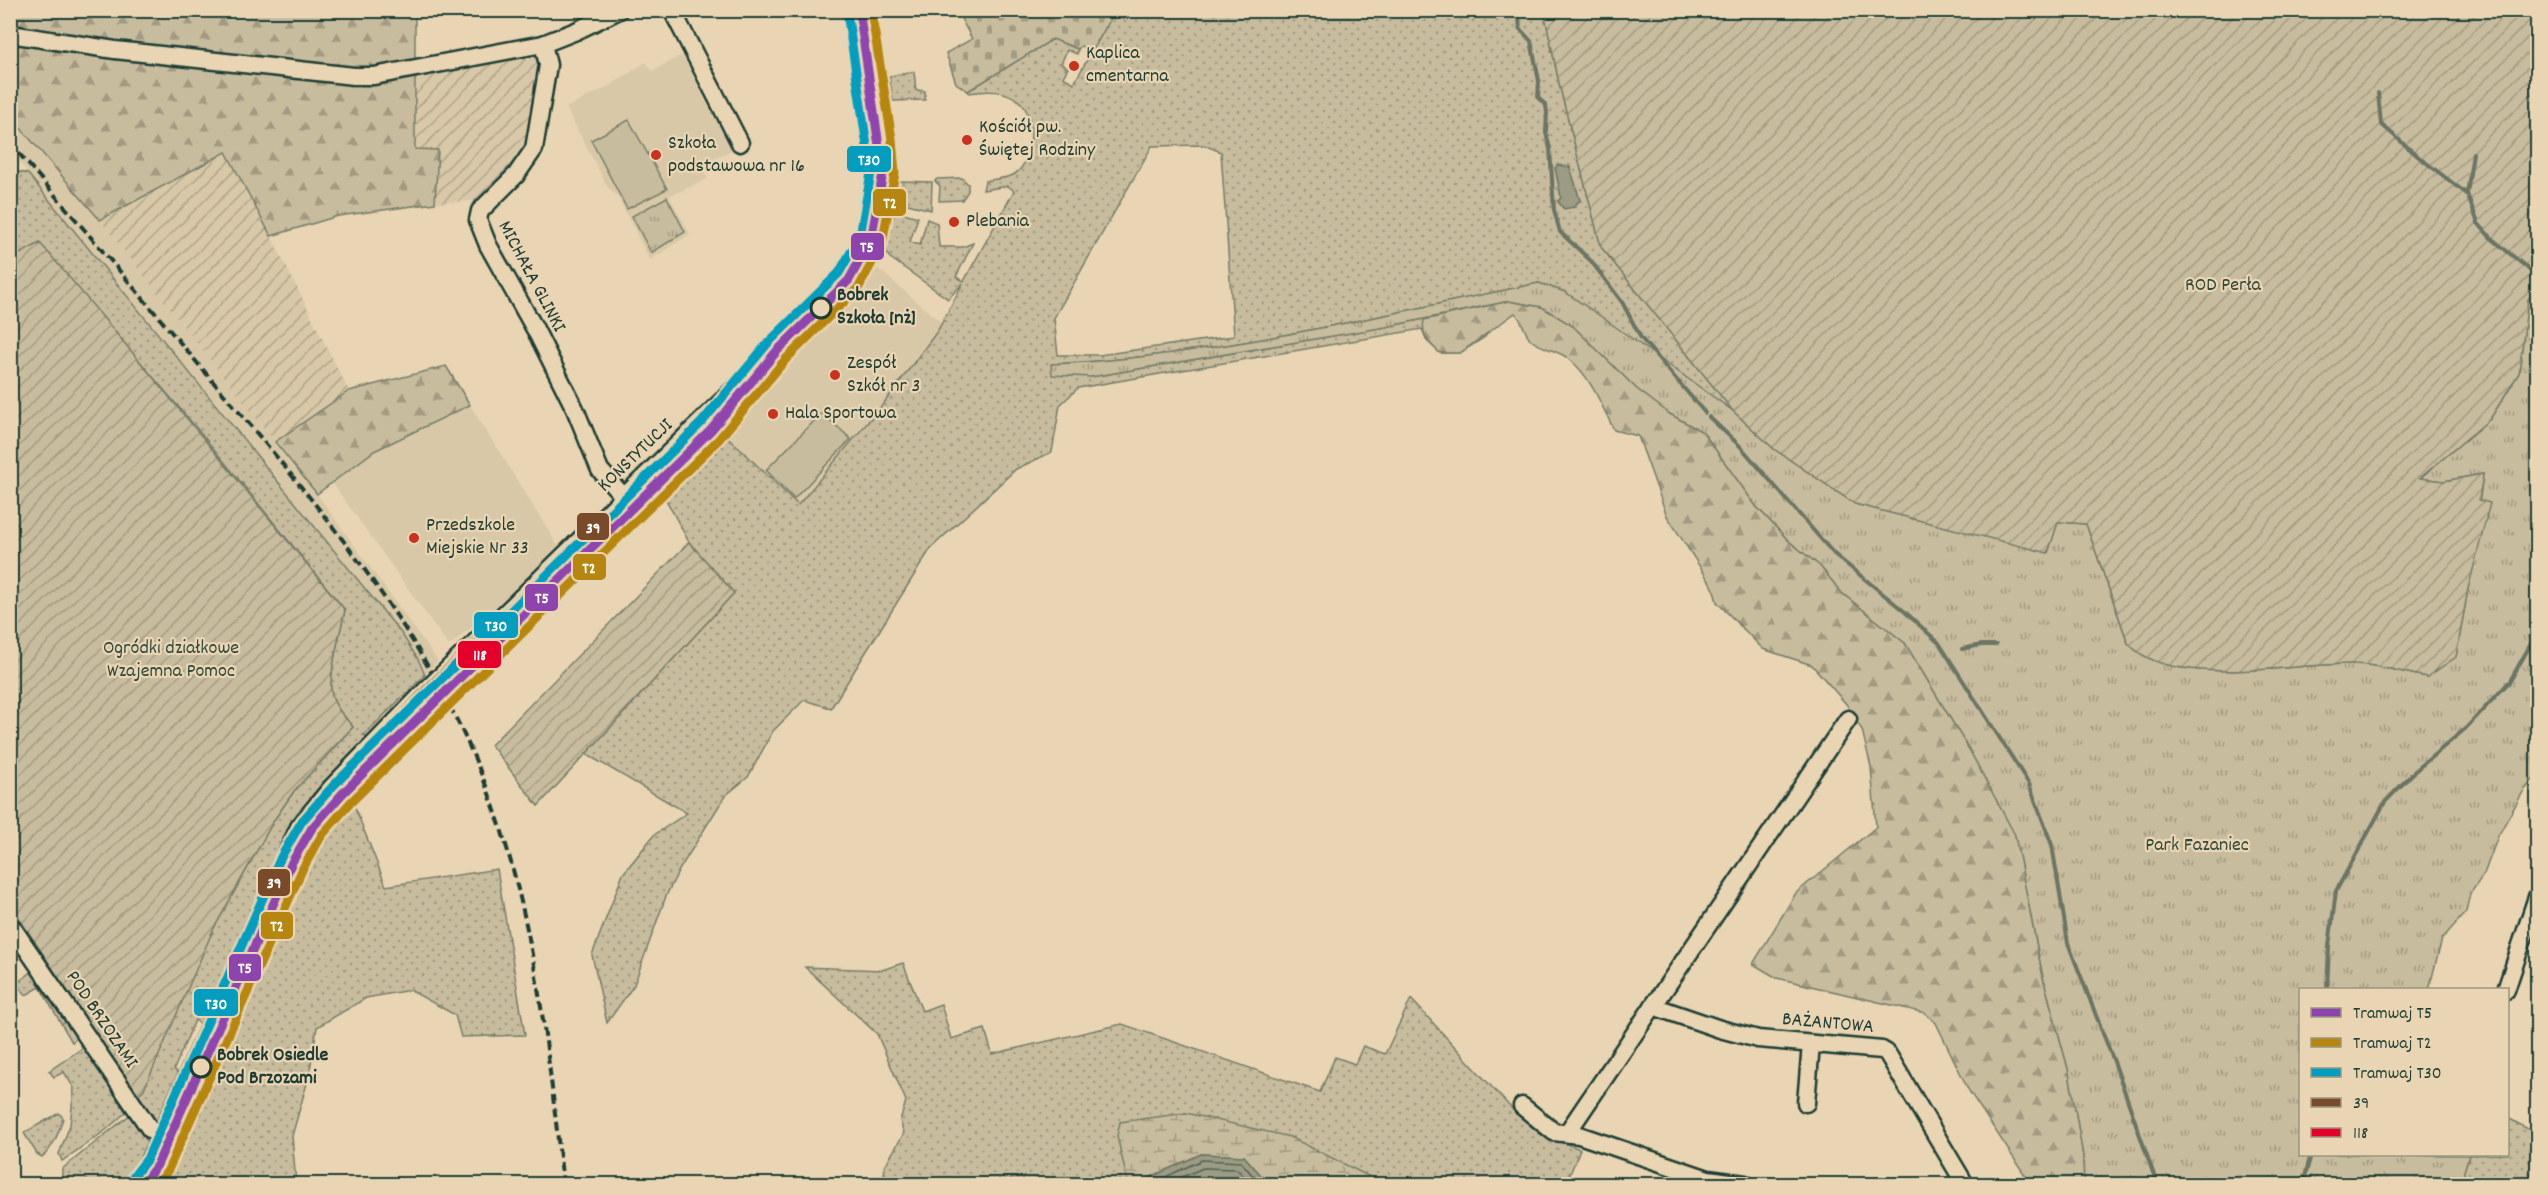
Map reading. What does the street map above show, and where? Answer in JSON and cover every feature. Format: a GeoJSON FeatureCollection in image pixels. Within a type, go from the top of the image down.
{"type":"FeatureCollection","features":[{"type":"Feature","properties":{"kind":"street"},"geometry":{"type":"LineString","coordinates":[[10,34],[115,50],[354,76],[390,74],[543,44],[619,10]]}},
{"type":"Feature","properties":{"kind":"street"},"geometry":{"type":"LineString","coordinates":[[672,10],[740,143]]}},
{"type":"Feature","properties":{"kind":"street","name":"KONSTYTUCJI"},"geometry":{"type":"LineString","coordinates":[[139,1185],[299,827],[331,788],[426,690],[846,278],[864,248],[878,199],[880,163],[856,10]]}},
{"type":"Feature","properties":{"kind":"street","name":"MICHAŁA GLINKI"},"geometry":{"type":"LineString","coordinates":[[543,44],[548,65],[534,149],[516,175],[480,211],[478,220],[488,245],[574,409],[600,471],[624,497]]}},
{"type":"Feature","properties":{"kind":"street"},"geometry":{"type":"LineString","coordinates":[[1567,1133],[1848,719]]}},
{"type":"Feature","properties":{"kind":"street"},"geometry":{"type":"LineString","coordinates":[[2507,988],[2538,894]]}},
{"type":"Feature","properties":{"kind":"street","name":"POD BRZOZAMI"},"geometry":{"type":"LineString","coordinates":[[10,924],[150,1130],[161,1135]]}},
{"type":"Feature","properties":{"kind":"street","name":"BAŻANTOWA"},"geometry":{"type":"LineString","coordinates":[[1653,1006],[1749,1036],[1882,1050],[1887,1053],[1965,1185]]}},
{"type":"Feature","properties":{"kind":"street"},"geometry":{"type":"LineString","coordinates":[[1806,1103],[1811,1044]]}},
{"type":"Feature","properties":{"kind":"street"},"geometry":{"type":"LineString","coordinates":[[1522,1106],[1554,1132],[1580,1135],[1708,1179],[1745,1185]]}},
{"type":"Feature","properties":{"kind":"shaded area"},"geometry":{"type":"Polygon","coordinates":[[[543,44],[534,149],[490,200],[435,203],[438,150],[415,149],[414,69],[543,44]]]}},
{"type":"Feature","properties":{"kind":"shaded area","name":"Szkoła podstawowa nr 16"},"geometry":{"type":"Polygon","coordinates":[[[682,55],[732,150],[700,165],[708,179],[669,196],[690,234],[650,260],[617,196],[607,186],[566,108],[611,85],[646,62],[652,71],[682,55]]]}},
{"type":"Feature","properties":{"kind":"shaded area"},"geometry":{"type":"Polygon","coordinates":[[[10,117],[100,220],[317,494],[438,661],[425,675],[418,659],[401,633],[11,152],[10,117]]]}},
{"type":"Feature","properties":{"kind":"shaded area"},"geometry":{"type":"Polygon","coordinates":[[[226,152],[349,391],[275,442],[100,220],[226,152]]]}},
{"type":"Feature","properties":{"kind":"shaded area","name":"Zespół Szkół nr 3"},"geometry":{"type":"Polygon","coordinates":[[[875,266],[942,323],[887,399],[798,505],[717,425],[875,266]]]}},
{"type":"Feature","properties":{"kind":"shaded area"},"geometry":{"type":"Polygon","coordinates":[[[470,405],[558,546],[508,596],[449,646],[331,481],[374,451],[470,405]]]}},
{"type":"Feature","properties":{"kind":"green space"},"geometry":{"type":"Polygon","coordinates":[[[10,11],[415,11],[415,149],[438,150],[435,203],[338,216],[271,236],[226,152],[100,220],[11,117],[10,11]]]}},
{"type":"Feature","properties":{"kind":"green space"},"geometry":{"type":"Polygon","coordinates":[[[957,11],[1115,11],[1092,51],[1081,46],[1078,49],[1053,39],[968,91],[956,83],[946,53],[972,39],[957,11]]]}},
{"type":"Feature","properties":{"kind":"green space"},"geometry":{"type":"Polygon","coordinates":[[[1115,11],[1544,11],[1560,88],[1601,247],[1733,411],[1565,292],[1539,283],[1234,344],[1112,360],[1051,364],[1091,377],[1386,327],[1509,301],[1485,337],[1460,353],[1440,353],[1427,341],[1422,329],[1078,388],[1060,405],[1052,452],[1016,469],[931,548],[831,708],[804,700],[773,731],[748,777],[725,796],[679,870],[666,896],[634,985],[607,1023],[592,955],[623,874],[654,835],[687,813],[586,754],[734,593],[689,542],[652,474],[707,417],[798,505],[884,403],[938,330],[963,283],[948,299],[889,257],[883,246],[896,211],[918,217],[910,242],[920,245],[927,219],[937,223],[939,247],[963,247],[973,243],[956,277],[964,281],[1014,191],[1008,186],[983,190],[985,181],[1013,175],[1025,162],[1031,141],[1026,110],[1010,95],[990,91],[969,93],[968,91],[1053,39],[1078,49],[1077,54],[1067,50],[1061,64],[1068,68],[1063,77],[1074,83],[1115,11]],[[1204,145],[1152,146],[1054,318],[1058,355],[1099,355],[1234,336],[1221,152],[1204,145]]]}},
{"type":"Feature","properties":{"kind":"green space","name":"ROD Perła"},"geometry":{"type":"Polygon","coordinates":[[[1544,11],[2537,11],[2537,290],[2528,299],[2519,373],[2490,419],[2420,478],[2444,481],[2483,474],[2479,500],[2490,503],[2468,589],[2456,657],[2427,677],[2363,664],[2329,664],[2235,671],[2173,666],[2147,658],[2128,643],[2086,524],[2058,522],[2048,553],[1855,504],[1774,449],[1733,411],[1601,247],[1560,88],[1544,11]]]}},
{"type":"Feature","properties":{"kind":"green space"},"geometry":{"type":"Polygon","coordinates":[[[914,72],[916,90],[925,91],[925,100],[893,101],[889,76],[914,72]]]}},
{"type":"Feature","properties":{"kind":"green space"},"geometry":{"type":"Polygon","coordinates":[[[629,120],[667,189],[627,209],[591,140],[629,120]]]}},
{"type":"Feature","properties":{"kind":"green space"},"geometry":{"type":"Polygon","coordinates":[[[10,170],[28,174],[401,633],[418,659],[425,675],[364,735],[369,739],[301,812],[285,838],[202,1025],[195,1020],[174,1069],[180,1076],[159,1121],[155,1123],[134,1098],[213,930],[274,820],[294,791],[353,727],[336,705],[331,688],[345,610],[204,437],[40,244],[11,259],[10,170]]]}},
{"type":"Feature","properties":{"kind":"green space"},"geometry":{"type":"Polygon","coordinates":[[[962,178],[968,184],[968,191],[962,200],[939,201],[940,186],[935,181],[937,179],[962,178]]]}},
{"type":"Feature","properties":{"kind":"green space"},"geometry":{"type":"Polygon","coordinates":[[[898,181],[932,182],[931,210],[896,201],[898,181]]]}},
{"type":"Feature","properties":{"kind":"green space"},"geometry":{"type":"Polygon","coordinates":[[[667,197],[685,232],[651,253],[632,216],[667,197]]]}},
{"type":"Feature","properties":{"kind":"green space","name":"Ogródki działkowe Wzajemna Pomoc"},"geometry":{"type":"Polygon","coordinates":[[[40,243],[345,610],[331,688],[336,705],[353,727],[294,791],[274,820],[213,930],[144,1089],[137,1096],[11,906],[10,259],[40,243]]]}},
{"type":"Feature","properties":{"kind":"green space","name":"Park Fazaniec"},"geometry":{"type":"Polygon","coordinates":[[[1539,283],[1565,292],[1606,320],[1733,411],[1774,449],[1855,504],[2048,552],[2058,522],[2086,524],[2128,643],[2147,658],[2173,666],[2235,671],[2329,664],[2363,664],[2427,677],[2456,656],[2468,589],[2483,474],[2444,481],[2420,478],[2490,419],[2519,373],[2528,299],[2537,290],[2537,775],[2523,792],[2498,836],[2484,874],[2470,894],[2466,912],[2442,939],[2429,988],[2299,988],[2299,1156],[2469,1156],[2464,1171],[2464,1184],[2084,1184],[2083,1156],[2069,1072],[2043,977],[2015,835],[1969,749],[1905,643],[1842,593],[1820,566],[1789,541],[1756,506],[1703,432],[1670,414],[1637,389],[1573,326],[1542,307],[1509,301],[1386,327],[1091,377],[1052,375],[1051,364],[1173,353],[1357,321],[1539,283]]]}},
{"type":"Feature","properties":{"kind":"green space"},"geometry":{"type":"Polygon","coordinates":[[[1509,301],[1542,307],[1573,326],[1637,389],[1674,416],[1703,432],[1756,506],[1789,541],[1820,566],[1842,593],[1905,643],[1969,749],[2015,834],[2043,977],[2069,1072],[2083,1156],[2084,1184],[2031,1184],[1969,1091],[1936,1023],[1925,1013],[1777,978],[1753,964],[1796,893],[1876,827],[1871,767],[1862,730],[1847,705],[1812,665],[1763,649],[1717,602],[1713,587],[1667,516],[1638,436],[1614,430],[1583,373],[1565,356],[1531,340],[1515,313],[1460,353],[1440,353],[1425,335],[1424,320],[1509,301]]]}},
{"type":"Feature","properties":{"kind":"green space"},"geometry":{"type":"Polygon","coordinates":[[[446,366],[470,405],[374,451],[317,494],[275,442],[349,391],[446,366]]]}},
{"type":"Feature","properties":{"kind":"green space"},"geometry":{"type":"Polygon","coordinates":[[[822,413],[851,439],[794,499],[766,470],[822,413]]]}},
{"type":"Feature","properties":{"kind":"green space"},"geometry":{"type":"Polygon","coordinates":[[[689,542],[734,593],[538,806],[491,745],[689,542]]]}},
{"type":"Feature","properties":{"kind":"green space"},"geometry":{"type":"Polygon","coordinates":[[[333,794],[354,805],[386,886],[497,869],[525,1035],[461,1037],[455,1015],[410,990],[366,998],[317,1027],[309,1076],[292,1136],[296,1184],[145,1184],[304,831],[333,794]]]}},
{"type":"Feature","properties":{"kind":"green space"},"geometry":{"type":"Polygon","coordinates":[[[903,963],[922,1011],[941,1004],[951,1039],[985,1029],[992,1054],[1122,1024],[1320,1092],[1335,1057],[1355,1064],[1363,1046],[1385,1054],[1411,999],[1512,1109],[1540,1134],[1580,1149],[1566,1184],[883,1184],[885,1166],[904,1133],[900,1121],[906,1101],[877,1034],[805,967],[882,970],[903,963]]]}},
{"type":"Feature","properties":{"kind":"green space"},"geometry":{"type":"Polygon","coordinates":[[[34,970],[78,1037],[72,1042],[40,987],[26,995],[17,983],[34,970]]]}},
{"type":"Feature","properties":{"kind":"green space"},"geometry":{"type":"Polygon","coordinates":[[[84,1047],[126,1112],[106,1130],[62,1161],[59,1154],[70,1125],[74,1088],[64,1072],[54,1077],[49,1071],[84,1047]]]}},
{"type":"Feature","properties":{"kind":"green space"},"geometry":{"type":"Polygon","coordinates":[[[59,1113],[63,1118],[58,1134],[50,1149],[42,1157],[37,1154],[24,1133],[59,1113]]]}},
{"type":"Feature","properties":{"kind":"green space"},"geometry":{"type":"Polygon","coordinates":[[[1186,1113],[1290,1137],[1384,1184],[1265,1184],[1266,1181],[1244,1156],[1201,1154],[1151,1177],[1148,1184],[1128,1184],[1117,1136],[1120,1122],[1186,1113]]]}},
{"type":"Feature","properties":{"kind":"green space"},"geometry":{"type":"Polygon","coordinates":[[[131,1114],[149,1145],[131,1184],[62,1184],[62,1169],[131,1114]]]}},
{"type":"Feature","properties":{"kind":"green space"},"geometry":{"type":"Polygon","coordinates":[[[2509,1119],[2537,1134],[2537,1184],[2464,1184],[2464,1171],[2469,1156],[2509,1156],[2509,1119]]]}},
{"type":"Feature","properties":{"kind":"water"},"geometry":{"type":"Polygon","coordinates":[[[1558,165],[1570,167],[1580,200],[1574,207],[1564,209],[1558,202],[1561,197],[1555,168],[1558,165]]]}},
{"type":"Feature","properties":{"kind":"water"},"geometry":{"type":"Polygon","coordinates":[[[1201,1154],[1244,1156],[1266,1181],[1265,1184],[1148,1184],[1151,1177],[1201,1154]]]}},
{"type":"Feature","properties":{"kind":"waterway"},"geometry":{"type":"LineString","coordinates":[[1518,10],[1520,29],[1531,41],[1539,81],[1538,98],[1546,105],[1546,132],[1550,149],[1554,210],[1560,232],[1591,261],[1622,302],[1641,338],[1705,413]]}},
{"type":"Feature","properties":{"kind":"waterway"},"geometry":{"type":"LineString","coordinates":[[2378,93],[2381,124],[2467,194]]}},
{"type":"Feature","properties":{"kind":"waterway"},"geometry":{"type":"LineString","coordinates":[[2473,153],[2467,194],[2478,223],[2490,237],[2538,277]]}},
{"type":"Feature","properties":{"kind":"waterway"},"geometry":{"type":"LineString","coordinates":[[1709,417],[1740,446],[1834,554],[1939,643],[2029,784],[2052,845],[2068,943],[2116,1067],[2157,1184]]}},
{"type":"Feature","properties":{"kind":"waterway"},"geometry":{"type":"LineString","coordinates":[[2327,988],[2329,946],[2336,891],[2385,802],[2415,771],[2466,728],[2510,681],[2533,640],[2538,623]]}},
{"type":"Feature","properties":{"kind":"waterway"},"geometry":{"type":"LineString","coordinates":[[1962,649],[1996,645]]}},
{"type":"Feature","properties":{"kind":"waterway"},"geometry":{"type":"LineString","coordinates":[[2303,1184],[2310,1156]]}},
{"type":"Feature","properties":{"kind":"railway"},"geometry":{"type":"LineString","coordinates":[[10,143],[294,478],[369,576],[404,627],[435,679],[464,734],[488,791],[517,887],[538,985],[563,1184]]}},
{"type":"Feature","properties":{"kind":"tram line","name":"T5"},"geometry":{"type":"LineString","coordinates":[[143,1184],[157,1165],[292,862],[312,828],[342,794],[711,430],[777,351],[849,280],[871,240],[883,173],[859,10]]}},
{"type":"Feature","properties":{"kind":"tram line","name":"T2"},"geometry":{"type":"LineString","coordinates":[[158,1184],[168,1170],[303,868],[322,835],[351,802],[719,439],[786,359],[859,287],[882,244],[895,173],[892,139],[871,10]]}},
{"type":"Feature","properties":{"kind":"tram line","name":"T30"},"geometry":{"type":"LineString","coordinates":[[133,1177],[147,1159],[281,857],[302,821],[334,785],[702,422],[768,343],[839,273],[860,236],[871,173],[847,12]]}},
{"type":"Feature","properties":{"kind":"transit line","name":"39"},"geometry":{"type":"LineString","coordinates":[[139,1184],[299,827],[331,788],[426,690],[819,306],[844,279],[860,257],[874,221],[879,191],[880,161],[874,100],[857,10]]}},
{"type":"Feature","properties":{"kind":"transit line","name":"118"},"geometry":{"type":"LineString","coordinates":[[152,1184],[309,833],[340,796],[435,698],[828,314],[866,270],[875,253],[885,224],[890,194],[891,164],[886,102],[869,10]]}},
{"type":"Feature","properties":{"kind":"place","name":"Kaplica cmentarna"},"geometry":{"type":"Point","coordinates":[1074,66]}},
{"type":"Feature","properties":{"kind":"place","name":"Kościół pw. Świętej Rodziny"},"geometry":{"type":"Point","coordinates":[967,140]}},
{"type":"Feature","properties":{"kind":"place","name":"Szkoła podstawowa nr 16"},"geometry":{"type":"Point","coordinates":[656,155]}},
{"type":"Feature","properties":{"kind":"place","name":"Plebania"},"geometry":{"type":"Point","coordinates":[954,222]}},
{"type":"Feature","properties":{"kind":"place","name":"Bobrek Szkoła [nż]"},"geometry":{"type":"Point","coordinates":[821,308]}},
{"type":"Feature","properties":{"kind":"place","name":"Zespół Szkół nr 3"},"geometry":{"type":"Point","coordinates":[835,375]}},
{"type":"Feature","properties":{"kind":"place","name":"Hala Sportowa"},"geometry":{"type":"Point","coordinates":[773,414]}},
{"type":"Feature","properties":{"kind":"place","name":"Przedszkole Miejskie Nr 33"},"geometry":{"type":"Point","coordinates":[414,538]}},
{"type":"Feature","properties":{"kind":"place","name":"Bobrek Osiedle Pod Brzozami"},"geometry":{"type":"Point","coordinates":[201,1067]}}]}
